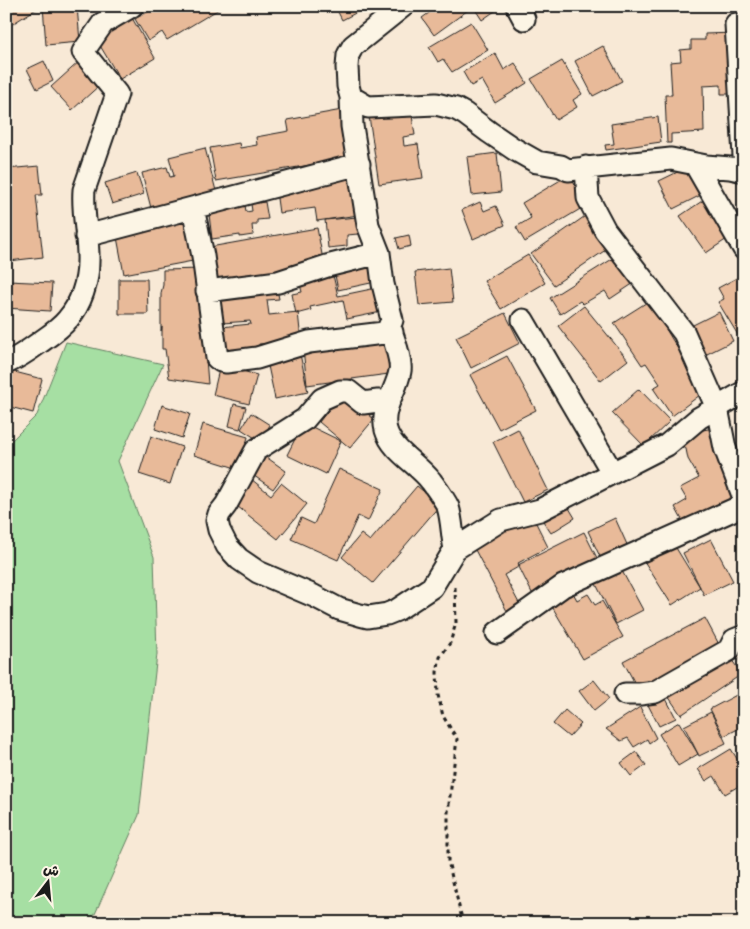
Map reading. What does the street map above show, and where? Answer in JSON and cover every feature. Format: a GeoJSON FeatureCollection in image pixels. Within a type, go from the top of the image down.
{"type":"FeatureCollection","features":[{"type":"Feature","properties":{"kind":"street"},"geometry":{"type":"LineString","coordinates":[[6,362],[18,358],[58,329],[73,313],[82,295],[88,262],[83,203],[84,190],[117,94],[83,52],[103,23],[132,6]]}},
{"type":"Feature","properties":{"kind":"street"},"geometry":{"type":"LineString","coordinates":[[403,6],[351,50],[348,56],[348,86],[351,97],[352,126],[368,225],[379,253],[383,284],[392,320],[389,327],[392,332],[401,369],[384,422],[390,440],[430,480],[447,506],[455,549]]}},
{"type":"Feature","properties":{"kind":"street"},"geometry":{"type":"LineString","coordinates":[[736,24],[742,76],[744,156]]}},
{"type":"Feature","properties":{"kind":"street"},"geometry":{"type":"LineString","coordinates":[[351,97],[368,107],[426,104],[448,106],[465,114],[514,149],[537,162],[561,166],[568,170],[671,159],[744,171]]}},
{"type":"Feature","properties":{"kind":"street"},"geometry":{"type":"LineString","coordinates":[[86,236],[359,164]]}},
{"type":"Feature","properties":{"kind":"street"},"geometry":{"type":"LineString","coordinates":[[695,164],[744,249]]}},
{"type":"Feature","properties":{"kind":"street"},"geometry":{"type":"LineString","coordinates":[[586,167],[588,198],[605,230],[684,333],[718,408],[725,448],[744,498]]}},
{"type":"Feature","properties":{"kind":"street"},"geometry":{"type":"LineString","coordinates":[[193,208],[203,256],[217,358],[221,361],[257,358],[309,342],[392,332]]}},
{"type":"Feature","properties":{"kind":"street"},"geometry":{"type":"LineString","coordinates":[[207,291],[278,282],[327,266],[379,253]]}},
{"type":"Feature","properties":{"kind":"street"},"geometry":{"type":"LineString","coordinates":[[523,320],[612,472]]}},
{"type":"Feature","properties":{"kind":"street"},"geometry":{"type":"LineString","coordinates":[[389,402],[363,403],[348,391],[340,391],[322,399],[305,419],[256,450],[226,505],[219,514],[217,522],[219,530],[227,546],[258,572],[308,593],[339,609],[360,616],[387,614],[432,586],[455,549],[501,520],[540,510],[667,444],[700,418],[744,392]]}},
{"type":"Feature","properties":{"kind":"street"},"geometry":{"type":"LineString","coordinates":[[496,633],[562,586],[744,505]]}},
{"type":"Feature","properties":{"kind":"street"},"geometry":{"type":"LineString","coordinates":[[625,694],[655,692],[729,650],[734,640],[744,636]]}},
{"type":"Feature","properties":{"kind":"path"},"geometry":{"type":"LineString","coordinates":[[455,586],[456,623],[450,644],[440,657],[437,672],[438,695],[443,716],[457,739],[448,812],[448,861],[463,923]]}},
{"type":"Feature","properties":{"kind":"green space"},"geometry":{"type":"Polygon","coordinates":[[[66,342],[163,364],[118,461],[154,557],[157,654],[139,815],[91,923],[6,923],[6,446],[37,415],[66,342]]]}},
{"type":"Feature","properties":{"kind":"building"},"geometry":{"type":"Polygon","coordinates":[[[6,6],[41,6],[9,26],[6,22],[6,6]]]}},
{"type":"Feature","properties":{"kind":"building"},"geometry":{"type":"Polygon","coordinates":[[[43,6],[77,6],[80,42],[46,45],[43,6]]]}},
{"type":"Feature","properties":{"kind":"building"},"geometry":{"type":"Polygon","coordinates":[[[149,6],[224,6],[167,40],[162,32],[148,41],[135,19],[151,10],[149,6]]]}},
{"type":"Feature","properties":{"kind":"building"},"geometry":{"type":"Polygon","coordinates":[[[335,6],[369,6],[342,20],[335,6]]]}},
{"type":"Feature","properties":{"kind":"building"},"geometry":{"type":"Polygon","coordinates":[[[430,6],[465,6],[468,10],[434,35],[422,18],[433,10],[430,6]]]}},
{"type":"Feature","properties":{"kind":"building"},"geometry":{"type":"Polygon","coordinates":[[[473,6],[502,6],[482,20],[473,6]]]}},
{"type":"Feature","properties":{"kind":"building"},"geometry":{"type":"Polygon","coordinates":[[[132,18],[155,58],[120,79],[96,39],[132,18]]]}},
{"type":"Feature","properties":{"kind":"building"},"geometry":{"type":"Polygon","coordinates":[[[471,22],[488,50],[452,72],[443,59],[438,62],[429,47],[471,22]]]}},
{"type":"Feature","properties":{"kind":"building"},"geometry":{"type":"Polygon","coordinates":[[[735,33],[737,94],[721,94],[721,85],[703,86],[704,132],[671,134],[671,143],[667,143],[665,95],[672,95],[670,62],[681,61],[680,50],[691,49],[691,40],[705,40],[705,34],[735,33]]]}},
{"type":"Feature","properties":{"kind":"building"},"geometry":{"type":"Polygon","coordinates":[[[603,46],[622,81],[593,96],[575,61],[603,46]]]}},
{"type":"Feature","properties":{"kind":"building"},"geometry":{"type":"Polygon","coordinates":[[[495,53],[504,70],[515,63],[527,83],[495,103],[482,80],[471,86],[463,72],[495,53]]]}},
{"type":"Feature","properties":{"kind":"building"},"geometry":{"type":"Polygon","coordinates":[[[81,60],[102,83],[72,110],[51,87],[81,60]]]}},
{"type":"Feature","properties":{"kind":"building"},"geometry":{"type":"Polygon","coordinates":[[[44,61],[53,81],[37,89],[27,69],[44,61]]]}},
{"type":"Feature","properties":{"kind":"building"},"geometry":{"type":"Polygon","coordinates":[[[562,61],[582,94],[573,100],[577,107],[556,120],[531,79],[562,61]]]}},
{"type":"Feature","properties":{"kind":"building"},"geometry":{"type":"Polygon","coordinates":[[[411,109],[415,135],[403,137],[404,146],[418,144],[423,178],[379,184],[369,116],[411,109]]]}},
{"type":"Feature","properties":{"kind":"building"},"geometry":{"type":"Polygon","coordinates":[[[342,110],[351,158],[216,181],[210,148],[239,143],[240,148],[257,145],[256,137],[289,131],[287,120],[342,110]]]}},
{"type":"Feature","properties":{"kind":"building"},"geometry":{"type":"Polygon","coordinates":[[[658,117],[661,142],[606,150],[605,145],[614,144],[611,124],[658,117]]]}},
{"type":"Feature","properties":{"kind":"building"},"geometry":{"type":"Polygon","coordinates":[[[205,148],[216,191],[151,208],[142,173],[167,167],[170,177],[174,176],[169,157],[205,148]]]}},
{"type":"Feature","properties":{"kind":"building"},"geometry":{"type":"Polygon","coordinates":[[[497,153],[501,192],[472,195],[467,157],[497,153]]]}},
{"type":"Feature","properties":{"kind":"building"},"geometry":{"type":"Polygon","coordinates":[[[39,166],[42,195],[36,195],[43,257],[9,261],[6,238],[6,169],[39,166]]]}},
{"type":"Feature","properties":{"kind":"building"},"geometry":{"type":"Polygon","coordinates":[[[690,166],[703,194],[673,209],[659,181],[690,166]]]}},
{"type":"Feature","properties":{"kind":"building"},"geometry":{"type":"Polygon","coordinates":[[[358,171],[365,214],[317,221],[315,208],[279,213],[276,191],[358,171]]]}},
{"type":"Feature","properties":{"kind":"building"},"geometry":{"type":"Polygon","coordinates":[[[137,173],[144,194],[112,204],[105,183],[137,173]]]}},
{"type":"Feature","properties":{"kind":"building"},"geometry":{"type":"Polygon","coordinates":[[[569,175],[587,205],[525,242],[516,227],[531,218],[522,203],[569,175]]]}},
{"type":"Feature","properties":{"kind":"building"},"geometry":{"type":"Polygon","coordinates":[[[708,197],[733,235],[706,253],[680,216],[708,197]]]}},
{"type":"Feature","properties":{"kind":"building"},"geometry":{"type":"Polygon","coordinates":[[[265,202],[268,219],[257,220],[257,225],[252,225],[253,235],[212,239],[208,206],[245,205],[246,212],[252,211],[251,204],[265,202]]]}},
{"type":"Feature","properties":{"kind":"building"},"geometry":{"type":"Polygon","coordinates":[[[480,202],[484,211],[496,206],[505,225],[473,239],[462,210],[480,202]]]}},
{"type":"Feature","properties":{"kind":"building"},"geometry":{"type":"Polygon","coordinates":[[[591,212],[610,247],[554,285],[531,254],[591,212]]]}},
{"type":"Feature","properties":{"kind":"building"},"geometry":{"type":"Polygon","coordinates":[[[190,214],[198,260],[124,274],[117,237],[149,231],[147,222],[190,214]]]}},
{"type":"Feature","properties":{"kind":"building"},"geometry":{"type":"Polygon","coordinates":[[[368,216],[369,233],[347,235],[347,246],[328,248],[325,220],[368,216]]]}},
{"type":"Feature","properties":{"kind":"building"},"geometry":{"type":"Polygon","coordinates":[[[317,228],[324,265],[215,285],[210,247],[317,228]]]}},
{"type":"Feature","properties":{"kind":"building"},"geometry":{"type":"Polygon","coordinates":[[[409,235],[411,246],[399,249],[396,238],[409,235]]]}},
{"type":"Feature","properties":{"kind":"building"},"geometry":{"type":"Polygon","coordinates":[[[528,255],[545,283],[501,309],[484,281],[528,255]]]}},
{"type":"Feature","properties":{"kind":"building"},"geometry":{"type":"Polygon","coordinates":[[[374,256],[380,281],[338,290],[333,265],[374,256]]]}},
{"type":"Feature","properties":{"kind":"building"},"geometry":{"type":"Polygon","coordinates":[[[617,256],[634,283],[610,299],[605,291],[583,304],[580,301],[560,314],[550,298],[617,256]]]}},
{"type":"Feature","properties":{"kind":"building"},"geometry":{"type":"Polygon","coordinates":[[[331,267],[338,296],[381,287],[386,311],[347,319],[343,300],[310,307],[311,310],[296,314],[292,294],[302,292],[299,281],[331,267]]]}},
{"type":"Feature","properties":{"kind":"building"},"geometry":{"type":"Polygon","coordinates":[[[449,268],[453,302],[419,305],[415,272],[449,268]]]}},
{"type":"Feature","properties":{"kind":"building"},"geometry":{"type":"Polygon","coordinates":[[[202,269],[202,308],[208,384],[169,378],[165,349],[162,349],[162,327],[161,331],[163,270],[202,269]]]}},
{"type":"Feature","properties":{"kind":"building"},"geometry":{"type":"Polygon","coordinates":[[[744,274],[744,345],[718,302],[724,299],[718,288],[744,274]]]}},
{"type":"Feature","properties":{"kind":"building"},"geometry":{"type":"Polygon","coordinates":[[[119,279],[147,279],[148,314],[119,314],[119,279]]]}},
{"type":"Feature","properties":{"kind":"building"},"geometry":{"type":"Polygon","coordinates":[[[8,281],[52,283],[50,311],[6,308],[8,281]]]}},
{"type":"Feature","properties":{"kind":"building"},"geometry":{"type":"Polygon","coordinates":[[[277,289],[279,299],[267,300],[269,315],[298,312],[301,341],[259,344],[259,352],[223,355],[221,327],[251,324],[250,321],[222,323],[219,294],[277,289]]]}},
{"type":"Feature","properties":{"kind":"building"},"geometry":{"type":"Polygon","coordinates":[[[649,301],[704,392],[672,416],[653,388],[660,384],[646,363],[642,365],[614,323],[649,301]]]}},
{"type":"Feature","properties":{"kind":"building"},"geometry":{"type":"Polygon","coordinates":[[[584,306],[628,360],[601,381],[558,326],[584,306]]]}},
{"type":"Feature","properties":{"kind":"building"},"geometry":{"type":"Polygon","coordinates":[[[719,312],[733,341],[701,357],[687,328],[719,312]]]}},
{"type":"Feature","properties":{"kind":"building"},"geometry":{"type":"Polygon","coordinates":[[[505,313],[520,343],[471,368],[456,337],[505,313]]]}},
{"type":"Feature","properties":{"kind":"building"},"geometry":{"type":"Polygon","coordinates":[[[392,338],[396,373],[307,385],[303,349],[392,338]]]}},
{"type":"Feature","properties":{"kind":"building"},"geometry":{"type":"Polygon","coordinates":[[[300,354],[308,392],[275,399],[267,361],[300,354]]]}},
{"type":"Feature","properties":{"kind":"building"},"geometry":{"type":"Polygon","coordinates":[[[507,356],[536,410],[499,429],[470,375],[507,356]]]}},
{"type":"Feature","properties":{"kind":"building"},"geometry":{"type":"Polygon","coordinates":[[[220,365],[257,375],[249,404],[213,395],[220,365]]]}},
{"type":"Feature","properties":{"kind":"building"},"geometry":{"type":"Polygon","coordinates":[[[7,370],[42,379],[33,413],[6,406],[7,370]]]}},
{"type":"Feature","properties":{"kind":"building"},"geometry":{"type":"Polygon","coordinates":[[[639,389],[670,421],[644,446],[612,413],[639,389]]]}},
{"type":"Feature","properties":{"kind":"building"},"geometry":{"type":"Polygon","coordinates":[[[342,393],[374,419],[350,448],[319,422],[342,393]]]}},
{"type":"Feature","properties":{"kind":"building"},"geometry":{"type":"Polygon","coordinates":[[[234,404],[246,407],[240,429],[229,426],[234,404]]]}},
{"type":"Feature","properties":{"kind":"building"},"geometry":{"type":"Polygon","coordinates":[[[162,405],[190,414],[182,438],[155,429],[162,405]]]}},
{"type":"Feature","properties":{"kind":"building"},"geometry":{"type":"Polygon","coordinates":[[[251,413],[270,425],[260,441],[241,429],[251,413]]]}},
{"type":"Feature","properties":{"kind":"building"},"geometry":{"type":"Polygon","coordinates":[[[203,424],[248,437],[239,469],[194,455],[203,424]]]}},
{"type":"Feature","properties":{"kind":"building"},"geometry":{"type":"Polygon","coordinates":[[[308,425],[341,441],[326,474],[287,455],[300,429],[308,425]]]}},
{"type":"Feature","properties":{"kind":"building"},"geometry":{"type":"Polygon","coordinates":[[[713,428],[734,498],[687,529],[675,507],[687,500],[680,488],[699,478],[688,459],[686,449],[681,440],[698,431],[713,428]]]}},
{"type":"Feature","properties":{"kind":"building"},"geometry":{"type":"Polygon","coordinates":[[[518,429],[548,490],[523,502],[493,442],[518,429]]]}},
{"type":"Feature","properties":{"kind":"building"},"geometry":{"type":"Polygon","coordinates":[[[151,436],[182,447],[170,484],[139,474],[151,436]]]}},
{"type":"Feature","properties":{"kind":"building"},"geometry":{"type":"Polygon","coordinates":[[[259,452],[286,471],[273,489],[247,471],[259,452]]]}},
{"type":"Feature","properties":{"kind":"building"},"geometry":{"type":"Polygon","coordinates":[[[339,469],[383,489],[368,521],[358,516],[338,560],[291,539],[301,518],[314,524],[339,469]]]}},
{"type":"Feature","properties":{"kind":"building"},"geometry":{"type":"Polygon","coordinates":[[[251,479],[271,495],[281,483],[307,504],[278,539],[232,502],[251,479]]]}},
{"type":"Feature","properties":{"kind":"building"},"geometry":{"type":"Polygon","coordinates":[[[417,486],[440,505],[373,583],[342,557],[361,534],[370,541],[417,486]]]}},
{"type":"Feature","properties":{"kind":"building"},"geometry":{"type":"Polygon","coordinates":[[[566,503],[575,518],[551,533],[541,518],[566,503]]]}},
{"type":"Feature","properties":{"kind":"building"},"geometry":{"type":"Polygon","coordinates":[[[532,515],[548,547],[518,563],[520,566],[504,575],[521,607],[508,613],[473,546],[532,515]]]}},
{"type":"Feature","properties":{"kind":"building"},"geometry":{"type":"Polygon","coordinates":[[[615,518],[629,549],[602,561],[588,531],[615,518]]]}},
{"type":"Feature","properties":{"kind":"building"},"geometry":{"type":"Polygon","coordinates":[[[584,532],[599,562],[533,595],[518,565],[584,532]]]}},
{"type":"Feature","properties":{"kind":"building"},"geometry":{"type":"Polygon","coordinates":[[[711,539],[733,581],[704,595],[683,553],[711,539]]]}},
{"type":"Feature","properties":{"kind":"building"},"geometry":{"type":"Polygon","coordinates":[[[673,543],[700,587],[672,605],[644,561],[673,543]]]}},
{"type":"Feature","properties":{"kind":"building"},"geometry":{"type":"Polygon","coordinates":[[[622,571],[643,610],[616,624],[596,584],[622,571]]]}},
{"type":"Feature","properties":{"kind":"building"},"geometry":{"type":"Polygon","coordinates":[[[572,591],[577,600],[588,594],[595,605],[602,601],[623,637],[583,659],[550,603],[572,591]]]}},
{"type":"Feature","properties":{"kind":"building"},"geometry":{"type":"Polygon","coordinates":[[[705,618],[722,650],[640,693],[623,661],[705,618]]]}},
{"type":"Feature","properties":{"kind":"building"},"geometry":{"type":"Polygon","coordinates":[[[744,641],[744,672],[734,645],[744,641]]]}},
{"type":"Feature","properties":{"kind":"building"},"geometry":{"type":"Polygon","coordinates":[[[728,655],[742,674],[681,715],[668,696],[728,655]]]}},
{"type":"Feature","properties":{"kind":"building"},"geometry":{"type":"Polygon","coordinates":[[[594,680],[609,699],[594,711],[579,691],[594,680]]]}},
{"type":"Feature","properties":{"kind":"building"},"geometry":{"type":"Polygon","coordinates":[[[744,691],[744,726],[724,736],[710,709],[744,691]]]}},
{"type":"Feature","properties":{"kind":"building"},"geometry":{"type":"Polygon","coordinates":[[[663,693],[676,718],[659,726],[646,701],[663,693]]]}},
{"type":"Feature","properties":{"kind":"building"},"geometry":{"type":"Polygon","coordinates":[[[640,707],[656,738],[649,743],[647,739],[634,747],[628,738],[621,741],[606,729],[640,707]]]}},
{"type":"Feature","properties":{"kind":"building"},"geometry":{"type":"Polygon","coordinates":[[[565,710],[581,724],[569,737],[553,724],[565,710]]]}},
{"type":"Feature","properties":{"kind":"building"},"geometry":{"type":"Polygon","coordinates":[[[711,712],[726,743],[699,756],[684,726],[711,712]]]}},
{"type":"Feature","properties":{"kind":"building"},"geometry":{"type":"Polygon","coordinates":[[[679,722],[698,754],[678,766],[659,734],[679,722]]]}},
{"type":"Feature","properties":{"kind":"building"},"geometry":{"type":"Polygon","coordinates":[[[731,749],[744,770],[744,783],[725,794],[714,776],[706,781],[698,769],[731,749]]]}},
{"type":"Feature","properties":{"kind":"building"},"geometry":{"type":"Polygon","coordinates":[[[636,752],[646,765],[631,776],[621,763],[636,752]]]}}]}
